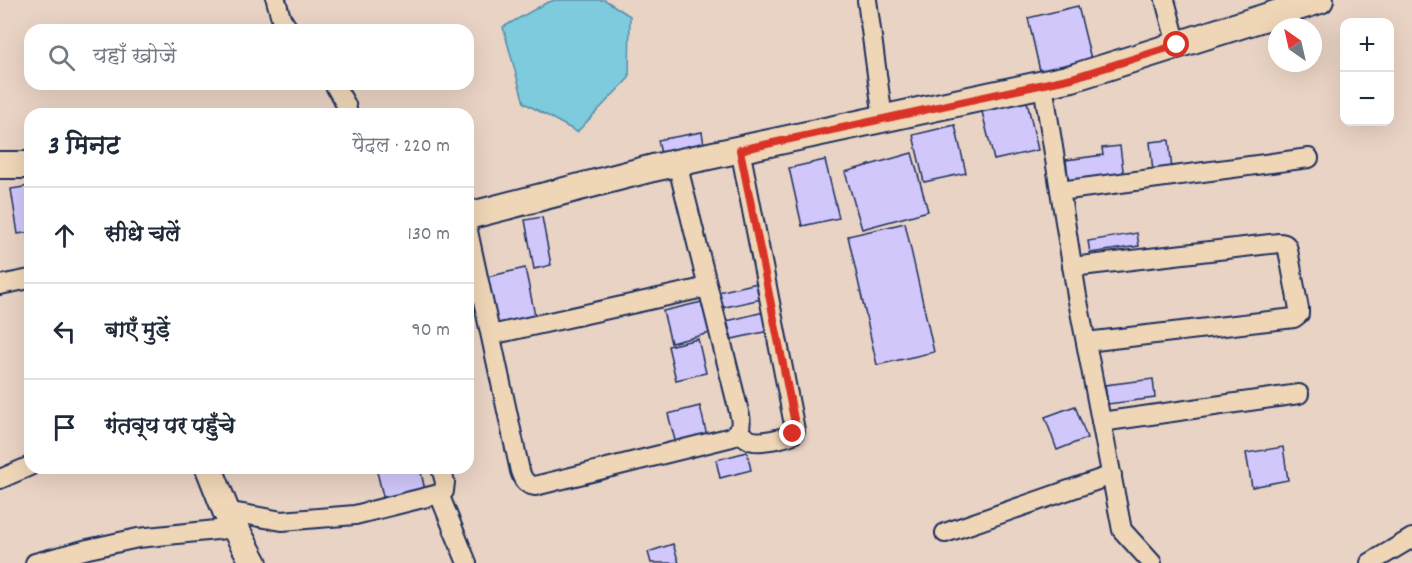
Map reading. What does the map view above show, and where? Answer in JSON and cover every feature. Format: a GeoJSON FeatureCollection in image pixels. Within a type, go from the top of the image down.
{"type":"FeatureCollection","features":[{"type":"Feature","properties":{"kind":"street"},"geometry":{"type":"LineString","coordinates":[[276,0],[285,24]]}},
{"type":"Feature","properties":{"kind":"street"},"geometry":{"type":"LineString","coordinates":[[867,0],[883,119]]}},
{"type":"Feature","properties":{"kind":"street"},"geometry":{"type":"LineString","coordinates":[[1165,0],[1177,45]]}},
{"type":"Feature","properties":{"kind":"street"},"geometry":{"type":"LineString","coordinates":[[474,214],[653,168],[1072,78],[1177,45],[1261,9],[1320,0]]}},
{"type":"Feature","properties":{"kind":"street"},"geometry":{"type":"LineString","coordinates":[[1043,84],[1072,267],[1122,530],[1152,563]]}},
{"type":"Feature","properties":{"kind":"street"},"geometry":{"type":"LineString","coordinates":[[337,90],[347,108]]}},
{"type":"Feature","properties":{"kind":"street"},"geometry":{"type":"LineString","coordinates":[[738,432],[751,441],[757,442],[788,436],[795,430],[740,150]]}},
{"type":"Feature","properties":{"kind":"street"},"geometry":{"type":"LineString","coordinates":[[1060,191],[1309,158]]}},
{"type":"Feature","properties":{"kind":"street"},"geometry":{"type":"LineString","coordinates":[[474,258],[520,471],[528,485],[535,486],[732,436],[738,432],[741,424],[740,416],[677,163]]}},
{"type":"Feature","properties":{"kind":"street"},"geometry":{"type":"LineString","coordinates":[[0,165],[24,165]]}},
{"type":"Feature","properties":{"kind":"street"},"geometry":{"type":"LineString","coordinates":[[1072,267],[1284,243],[1288,250],[1299,309],[1299,314],[1294,318],[1086,342]]}},
{"type":"Feature","properties":{"kind":"street"},"geometry":{"type":"LineString","coordinates":[[0,285],[24,280]]}},
{"type":"Feature","properties":{"kind":"street"},"geometry":{"type":"LineString","coordinates":[[491,335],[708,287]]}},
{"type":"Feature","properties":{"kind":"street"},"geometry":{"type":"LineString","coordinates":[[1101,422],[1299,394]]}},
{"type":"Feature","properties":{"kind":"street"},"geometry":{"type":"LineString","coordinates":[[0,479],[24,469]]}},
{"type":"Feature","properties":{"kind":"street"},"geometry":{"type":"LineString","coordinates":[[212,474],[231,520],[254,563]]}},
{"type":"Feature","properties":{"kind":"street"},"geometry":{"type":"LineString","coordinates":[[35,563],[138,538],[231,520],[282,521],[355,515],[439,494],[446,487],[443,474]]}},
{"type":"Feature","properties":{"kind":"street"},"geometry":{"type":"LineString","coordinates":[[945,533],[1112,475]]}},
{"type":"Feature","properties":{"kind":"street"},"geometry":{"type":"LineString","coordinates":[[439,494],[466,563]]}},
{"type":"Feature","properties":{"kind":"street"},"geometry":{"type":"LineString","coordinates":[[1370,563],[1412,538]]}},
{"type":"Feature","properties":{"kind":"water"},"geometry":{"type":"Polygon","coordinates":[[[555,0],[605,0],[630,16],[629,78],[577,132],[524,103],[503,27],[555,0]]]}},
{"type":"Feature","properties":{"kind":"building"},"geometry":{"type":"Polygon","coordinates":[[[1078,6],[1091,59],[1040,71],[1028,18],[1078,6]]]}},
{"type":"Feature","properties":{"kind":"building"},"geometry":{"type":"Polygon","coordinates":[[[1026,97],[1038,150],[994,160],[981,108],[1026,97]]]}},
{"type":"Feature","properties":{"kind":"building"},"geometry":{"type":"Polygon","coordinates":[[[955,125],[966,173],[924,182],[913,135],[955,125]]]}},
{"type":"Feature","properties":{"kind":"building"},"geometry":{"type":"Polygon","coordinates":[[[702,132],[705,152],[662,159],[658,140],[702,132]]]}},
{"type":"Feature","properties":{"kind":"building"},"geometry":{"type":"Polygon","coordinates":[[[1169,140],[1172,170],[1153,172],[1150,142],[1169,140]]]}},
{"type":"Feature","properties":{"kind":"building"},"geometry":{"type":"Polygon","coordinates":[[[1120,146],[1124,178],[1069,185],[1066,160],[1103,155],[1102,148],[1120,146]]]}},
{"type":"Feature","properties":{"kind":"building"},"geometry":{"type":"Polygon","coordinates":[[[912,153],[928,211],[862,229],[845,172],[912,153]]]}},
{"type":"Feature","properties":{"kind":"building"},"geometry":{"type":"Polygon","coordinates":[[[825,160],[839,218],[802,226],[789,168],[825,160]]]}},
{"type":"Feature","properties":{"kind":"building"},"geometry":{"type":"Polygon","coordinates":[[[24,187],[24,233],[18,234],[11,189],[24,187]]]}},
{"type":"Feature","properties":{"kind":"building"},"geometry":{"type":"Polygon","coordinates":[[[542,217],[551,265],[534,269],[525,220],[542,217]]]}},
{"type":"Feature","properties":{"kind":"building"},"geometry":{"type":"Polygon","coordinates":[[[905,223],[934,352],[877,365],[848,236],[905,223]]]}},
{"type":"Feature","properties":{"kind":"building"},"geometry":{"type":"Polygon","coordinates":[[[1137,233],[1139,246],[1090,253],[1088,241],[1137,233]]]}},
{"type":"Feature","properties":{"kind":"building"},"geometry":{"type":"Polygon","coordinates":[[[525,268],[536,320],[498,328],[487,277],[525,268]]]}},
{"type":"Feature","properties":{"kind":"building"},"geometry":{"type":"Polygon","coordinates":[[[762,282],[766,298],[721,308],[718,292],[762,282]]]}},
{"type":"Feature","properties":{"kind":"building"},"geometry":{"type":"Polygon","coordinates":[[[702,302],[710,333],[671,343],[663,311],[702,302]]]}},
{"type":"Feature","properties":{"kind":"building"},"geometry":{"type":"Polygon","coordinates":[[[768,311],[773,330],[732,339],[727,321],[768,311]]]}},
{"type":"Feature","properties":{"kind":"building"},"geometry":{"type":"Polygon","coordinates":[[[698,339],[706,373],[676,380],[668,346],[698,339]]]}},
{"type":"Feature","properties":{"kind":"building"},"geometry":{"type":"Polygon","coordinates":[[[1153,379],[1155,398],[1108,404],[1105,385],[1153,379]]]}},
{"type":"Feature","properties":{"kind":"building"},"geometry":{"type":"Polygon","coordinates":[[[700,406],[707,436],[676,444],[668,414],[700,406]]]}},
{"type":"Feature","properties":{"kind":"building"},"geometry":{"type":"Polygon","coordinates":[[[1075,406],[1087,438],[1057,450],[1045,417],[1075,406]]]}},
{"type":"Feature","properties":{"kind":"building"},"geometry":{"type":"Polygon","coordinates":[[[1283,447],[1288,480],[1252,487],[1246,453],[1283,447]]]}},
{"type":"Feature","properties":{"kind":"building"},"geometry":{"type":"Polygon","coordinates":[[[747,452],[751,470],[720,478],[716,460],[747,452]]]}},
{"type":"Feature","properties":{"kind":"building"},"geometry":{"type":"Polygon","coordinates":[[[378,474],[421,474],[425,490],[384,500],[378,474]]]}},
{"type":"Feature","properties":{"kind":"building"},"geometry":{"type":"Polygon","coordinates":[[[673,544],[679,563],[651,563],[648,552],[673,544]]]}},
{"type":"Feature","properties":{"kind":"route"},"geometry":{"type":"LineString","coordinates":[[793,434],[795,424],[740,150],[1072,78],[1177,45]]}}]}
